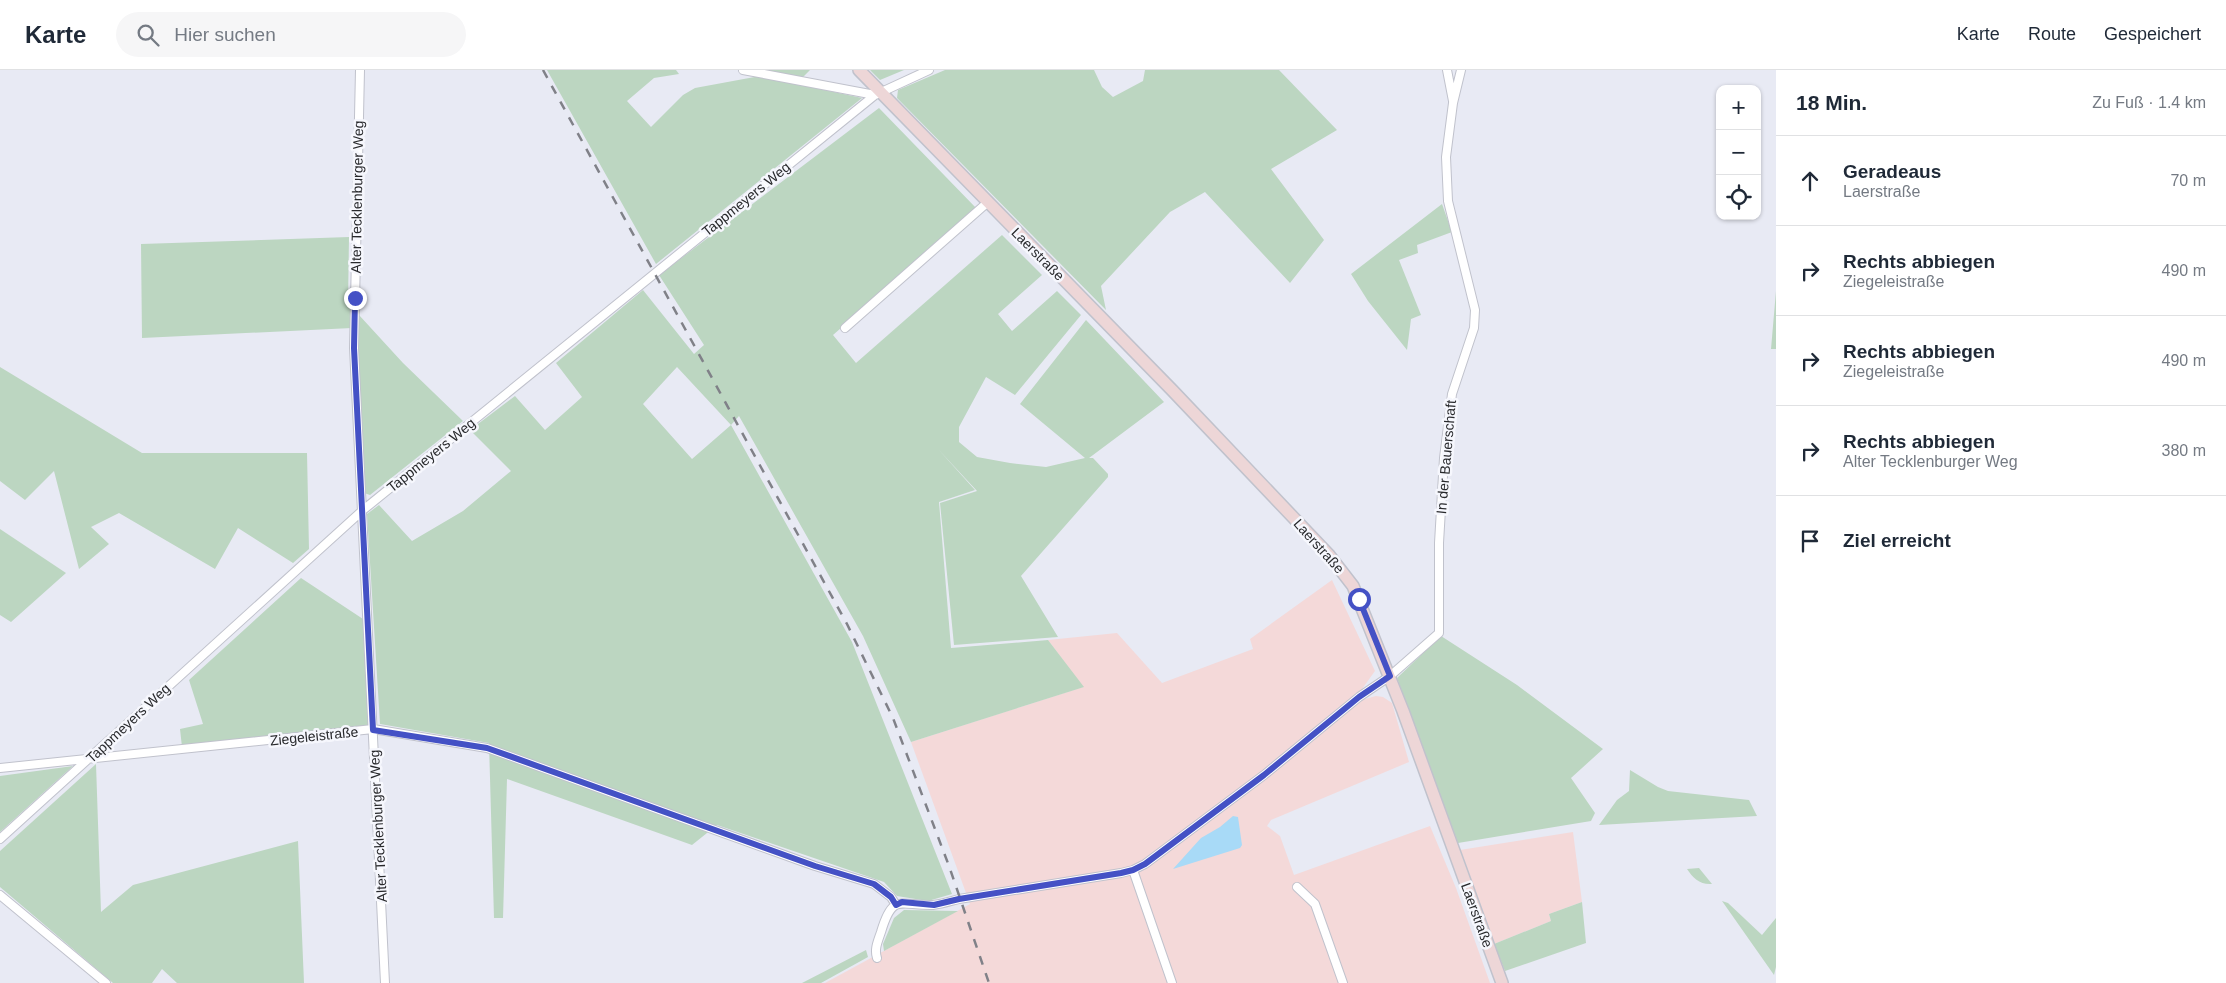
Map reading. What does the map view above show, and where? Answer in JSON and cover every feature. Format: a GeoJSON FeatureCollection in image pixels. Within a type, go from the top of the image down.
{"type":"FeatureCollection","features":[{"type":"Feature","properties":{"kind":"main road","name":"Laerstraße"},"geometry":{"type":"LineString","coordinates":[[859,70],[877,93],[988,202],[1330,555],[1353,586],[1390,676],[1502,983]]}},
{"type":"Feature","properties":{"kind":"street","name":"Alter Tecklenburger Weg"},"geometry":{"type":"LineString","coordinates":[[360,70],[354,348],[385,983]]}},
{"type":"Feature","properties":{"kind":"street"},"geometry":{"type":"LineString","coordinates":[[743,70],[877,93]]}},
{"type":"Feature","properties":{"kind":"street","name":"Tappmeyers Weg"},"geometry":{"type":"LineString","coordinates":[[0,839],[363,510],[877,93],[929,70]]}},
{"type":"Feature","properties":{"kind":"street","name":"In der Bauerschaft"},"geometry":{"type":"LineString","coordinates":[[1447,70],[1453,103]]}},
{"type":"Feature","properties":{"kind":"street","name":"In der Bauerschaft"},"geometry":{"type":"LineString","coordinates":[[1390,676],[1439,633],[1439,543],[1446,440],[1452,394],[1474,328],[1475,310],[1448,201],[1446,157],[1453,103],[1461,70]]}},
{"type":"Feature","properties":{"kind":"street"},"geometry":{"type":"LineString","coordinates":[[845,328],[988,202]]}},
{"type":"Feature","properties":{"kind":"street"},"geometry":{"type":"LineString","coordinates":[[877,958],[876,948],[887,914],[902,902],[934,905],[959,899],[1133,870],[1145,864],[1264,775],[1359,697],[1390,676]]}},
{"type":"Feature","properties":{"kind":"street","name":"Ziegeleistraße"},"geometry":{"type":"LineString","coordinates":[[0,768],[373,730],[487,748],[815,866],[874,884],[891,897],[896,905]]}},
{"type":"Feature","properties":{"kind":"street"},"geometry":{"type":"LineString","coordinates":[[1133,870],[1172,983]]}},
{"type":"Feature","properties":{"kind":"street"},"geometry":{"type":"LineString","coordinates":[[1297,887],[1315,904],[1343,983]]}},
{"type":"Feature","properties":{"kind":"street"},"geometry":{"type":"LineString","coordinates":[[0,895],[106,983]]}},
{"type":"Feature","properties":{"kind":"shaded area"},"geometry":{"type":"Polygon","coordinates":[[[1332,580],[1375,671],[1362,689],[1365,699],[1376,696],[1383,697],[1392,703],[1409,762],[1271,820],[1267,826],[1280,836],[1294,875],[1430,826],[1456,888],[1490,983],[825,983],[970,904],[911,742],[1083,687],[1048,640],[1117,633],[1162,683],[1253,649],[1250,639],[1332,580]]]}},
{"type":"Feature","properties":{"kind":"shaded area"},"geometry":{"type":"Polygon","coordinates":[[[1573,832],[1582,902],[1549,914],[1551,921],[1494,944],[1460,850],[1573,832]]]}},
{"type":"Feature","properties":{"kind":"green space"},"geometry":{"type":"Polygon","coordinates":[[[547,70],[676,70],[679,74],[654,78],[627,101],[651,127],[683,95],[695,88],[760,76],[862,98],[656,264],[547,70]]]}},
{"type":"Feature","properties":{"kind":"green space"},"geometry":{"type":"Polygon","coordinates":[[[757,70],[810,70],[801,79],[757,70]]]}},
{"type":"Feature","properties":{"kind":"green space"},"geometry":{"type":"Polygon","coordinates":[[[870,70],[904,70],[880,80],[870,70]]]}},
{"type":"Feature","properties":{"kind":"green space"},"geometry":{"type":"Polygon","coordinates":[[[945,70],[1094,70],[1102,87],[1113,97],[1143,81],[1145,70],[1279,70],[1337,130],[1271,169],[1324,240],[1290,283],[1205,192],[1170,212],[1101,286],[1106,310],[897,98],[898,90],[945,70]]]}},
{"type":"Feature","properties":{"kind":"green space"},"geometry":{"type":"Polygon","coordinates":[[[879,108],[977,209],[833,335],[856,363],[1002,235],[1042,275],[998,314],[1012,331],[1057,291],[1081,315],[1015,395],[986,377],[959,427],[959,442],[977,457],[1010,463],[1046,467],[1085,458],[1020,404],[1086,320],[1164,402],[1089,458],[1093,458],[1108,474],[1108,477],[1021,576],[1058,637],[954,645],[940,503],[977,491],[938,449],[975,490],[939,502],[951,648],[1048,640],[1084,687],[911,742],[863,636],[739,416],[731,425],[852,642],[952,894],[928,901],[897,896],[884,882],[717,825],[692,845],[507,779],[503,918],[494,918],[489,743],[380,724],[367,514],[379,505],[412,541],[463,511],[511,471],[470,430],[515,396],[545,430],[582,397],[556,363],[643,290],[694,354],[704,345],[659,275],[879,108]],[[677,367],[643,404],[692,459],[731,425],[677,367]]]}},
{"type":"Feature","properties":{"kind":"green space"},"geometry":{"type":"Polygon","coordinates":[[[1442,204],[1452,232],[1417,245],[1418,253],[1399,260],[1421,315],[1411,319],[1407,350],[1368,301],[1351,274],[1442,204]]]}},
{"type":"Feature","properties":{"kind":"green space"},"geometry":{"type":"Polygon","coordinates":[[[349,237],[348,303],[403,363],[463,421],[370,495],[364,493],[352,328],[142,338],[141,244],[349,237]]]}},
{"type":"Feature","properties":{"kind":"green space"},"geometry":{"type":"Polygon","coordinates":[[[1776,291],[1776,349],[1771,349],[1776,291]]]}},
{"type":"Feature","properties":{"kind":"green space"},"geometry":{"type":"Polygon","coordinates":[[[0,367],[142,453],[307,453],[309,549],[293,563],[238,528],[215,569],[119,513],[91,527],[109,544],[79,569],[54,471],[25,500],[0,481],[0,367]]]}},
{"type":"Feature","properties":{"kind":"green space"},"geometry":{"type":"Polygon","coordinates":[[[0,529],[66,573],[11,622],[0,615],[0,529]]]}},
{"type":"Feature","properties":{"kind":"green space"},"geometry":{"type":"Polygon","coordinates":[[[301,578],[363,619],[370,727],[182,747],[180,729],[203,724],[189,680],[301,578]]]}},
{"type":"Feature","properties":{"kind":"green space"},"geometry":{"type":"Polygon","coordinates":[[[1441,636],[1517,685],[1603,749],[1571,778],[1595,813],[1591,821],[1458,843],[1397,678],[1441,636]]]}},
{"type":"Feature","properties":{"kind":"green space"},"geometry":{"type":"Polygon","coordinates":[[[96,764],[101,912],[133,885],[298,841],[304,983],[177,983],[162,969],[152,983],[113,983],[0,887],[0,851],[96,764]]]}},
{"type":"Feature","properties":{"kind":"green space"},"geometry":{"type":"Polygon","coordinates":[[[73,766],[0,832],[0,776],[73,766]]]}},
{"type":"Feature","properties":{"kind":"green space"},"geometry":{"type":"Polygon","coordinates":[[[1630,770],[1668,791],[1749,800],[1757,816],[1599,825],[1617,800],[1629,791],[1630,770]]]}},
{"type":"Feature","properties":{"kind":"green space"},"geometry":{"type":"Polygon","coordinates":[[[1699,868],[1712,884],[1697,880],[1687,869],[1699,868]]]}},
{"type":"Feature","properties":{"kind":"green space"},"geometry":{"type":"Polygon","coordinates":[[[1722,901],[1728,903],[1762,935],[1776,918],[1776,967],[1774,975],[1722,901]]]}},
{"type":"Feature","properties":{"kind":"green space"},"geometry":{"type":"Polygon","coordinates":[[[1582,902],[1586,943],[1505,971],[1494,944],[1551,921],[1549,914],[1582,902]]]}},
{"type":"Feature","properties":{"kind":"green space"},"geometry":{"type":"Polygon","coordinates":[[[904,910],[958,911],[884,951],[883,944],[894,918],[904,910]]]}},
{"type":"Feature","properties":{"kind":"green space"},"geometry":{"type":"Polygon","coordinates":[[[866,950],[868,957],[821,983],[802,983],[866,950]]]}},
{"type":"Feature","properties":{"kind":"water"},"geometry":{"type":"Polygon","coordinates":[[[1233,816],[1238,817],[1242,845],[1240,848],[1173,869],[1201,838],[1220,827],[1233,816]]]}},
{"type":"Feature","properties":{"kind":"railway"},"geometry":{"type":"LineString","coordinates":[[543,70],[847,624],[893,718],[949,866],[989,983]]}},
{"type":"Feature","properties":{"kind":"route"},"geometry":{"type":"LineString","coordinates":[[355,298],[354,348],[373,730],[487,748],[815,866],[874,884],[891,897],[896,905],[902,902],[934,905],[959,899],[1121,873],[1145,864],[1264,775],[1359,697],[1390,676],[1359,599]]}}]}
